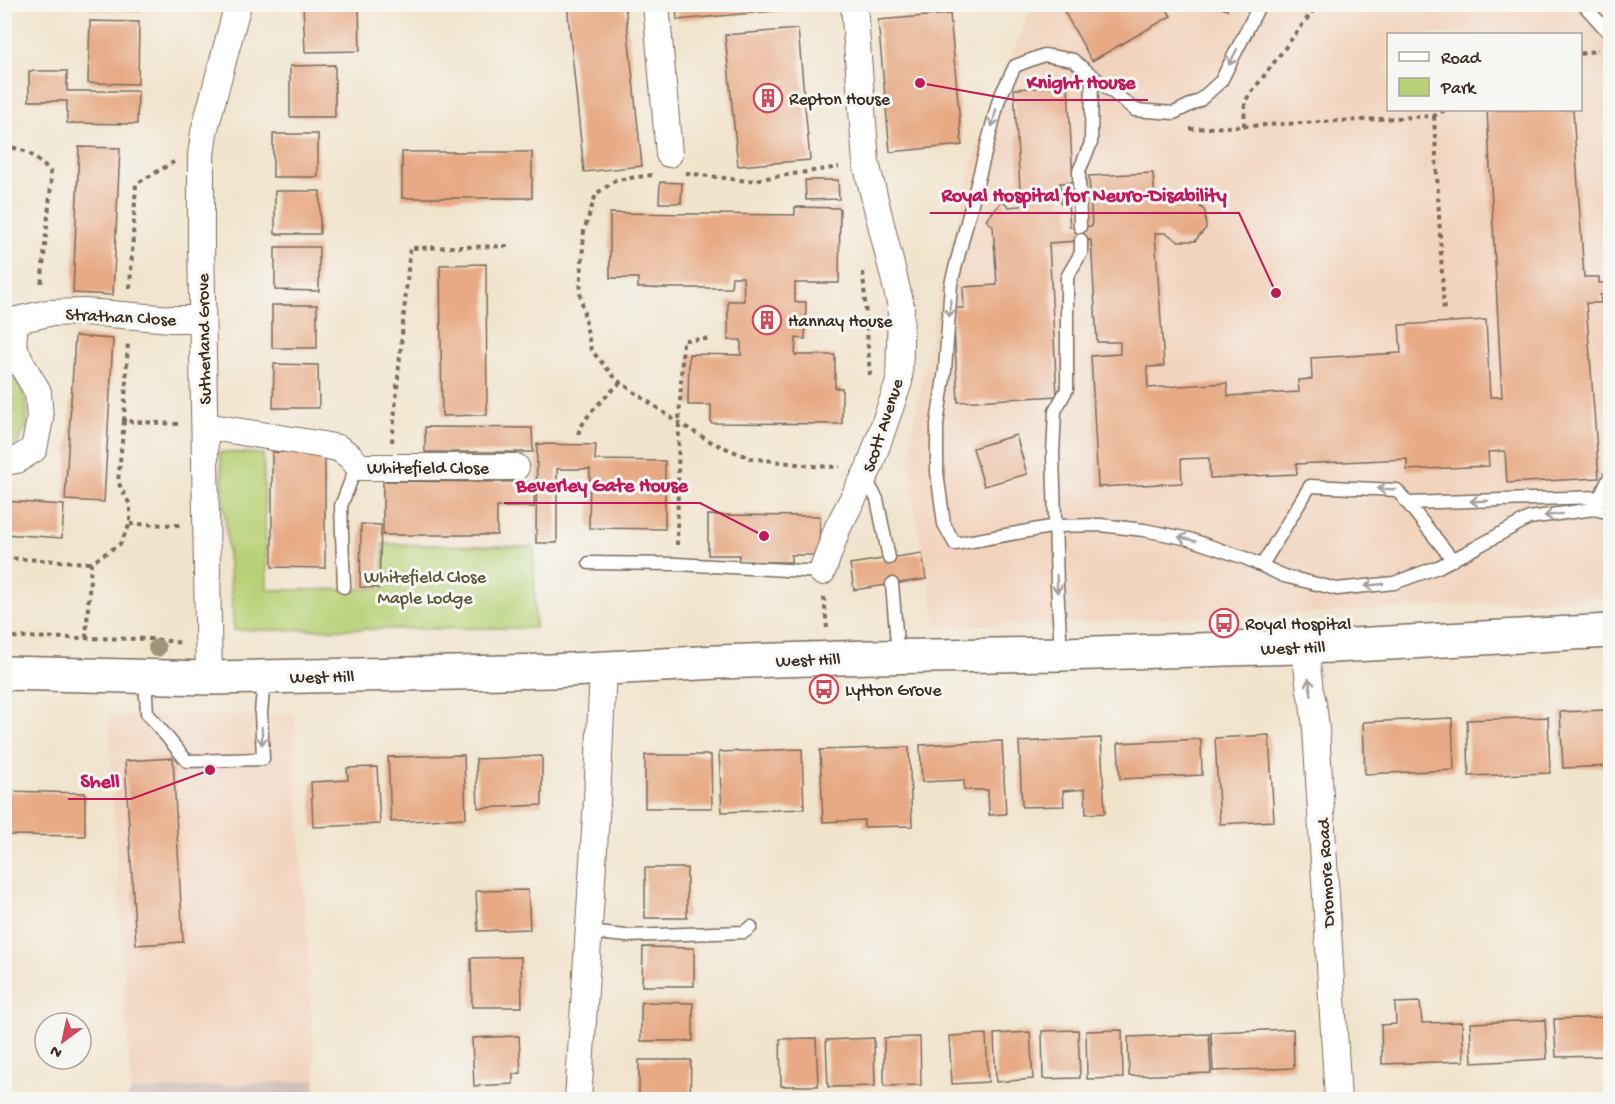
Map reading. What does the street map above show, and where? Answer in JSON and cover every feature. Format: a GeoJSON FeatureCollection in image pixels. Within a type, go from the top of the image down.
{"type":"FeatureCollection","features":[{"type":"Feature","properties":{"kind":"highway","name":"West Hill"},"geometry":{"type":"LineString","coordinates":[[4,673],[145,678],[264,678],[603,669],[718,662],[898,656],[1305,647],[1611,631]]}},
{"type":"Feature","properties":{"kind":"street","name":"Sutherland Grove"},"geometry":{"type":"LineString","coordinates":[[209,678],[201,156],[204,132],[238,4]]}},
{"type":"Feature","properties":{"kind":"street"},"geometry":{"type":"LineString","coordinates":[[656,4],[671,167]]}},
{"type":"Feature","properties":{"kind":"street","name":"Scott Avenue"},"geometry":{"type":"LineString","coordinates":[[822,572],[838,527],[867,473],[898,382],[901,306],[866,163],[854,4]]}},
{"type":"Feature","properties":{"kind":"street","name":"Strathan Close"},"geometry":{"type":"LineString","coordinates":[[10,322],[48,313],[85,312],[202,319]]}},
{"type":"Feature","properties":{"kind":"street"},"geometry":{"type":"LineString","coordinates":[[4,462],[17,460],[34,450],[40,419],[38,392],[22,365],[14,345],[10,322]]}},
{"type":"Feature","properties":{"kind":"street","name":"Whitefield Close"},"geometry":{"type":"LineString","coordinates":[[205,426],[338,448],[359,466],[516,467]]}},
{"type":"Feature","properties":{"kind":"street","name":"Dromore Road"},"geometry":{"type":"LineString","coordinates":[[1305,647],[1316,728],[1338,1100]]}},
{"type":"Feature","properties":{"kind":"street"},"geometry":{"type":"LineString","coordinates":[[578,1100],[603,669]]}},
{"type":"Feature","properties":{"kind":"lane"},"geometry":{"type":"LineString","coordinates":[[1260,4],[1221,81],[1200,100],[1174,113],[1135,110],[1073,60],[1044,55],[1014,66],[999,99],[951,284],[945,370],[937,424],[937,472],[944,524],[955,544],[1056,526],[1100,525],[1144,530],[1189,539],[1245,558],[1284,576],[1336,589],[1394,583],[1438,567],[1528,518],[1594,509],[1611,513]]}},
{"type":"Feature","properties":{"kind":"lane"},"geometry":{"type":"LineString","coordinates":[[1583,4],[1611,34]]}},
{"type":"Feature","properties":{"kind":"lane"},"geometry":{"type":"LineString","coordinates":[[1080,227],[1079,171],[1091,143],[1092,76]]}},
{"type":"Feature","properties":{"kind":"lane"},"geometry":{"type":"LineString","coordinates":[[1061,654],[1053,454],[1055,411],[1067,389],[1066,277],[1081,253],[1080,240]]}},
{"type":"Feature","properties":{"kind":"lane"},"geometry":{"type":"LineString","coordinates":[[344,587],[341,506],[359,466]]}},
{"type":"Feature","properties":{"kind":"lane"},"geometry":{"type":"LineString","coordinates":[[867,473],[877,499],[889,558]]}},
{"type":"Feature","properties":{"kind":"lane"},"geometry":{"type":"LineString","coordinates":[[1594,509],[1611,476]]}},
{"type":"Feature","properties":{"kind":"lane"},"geometry":{"type":"LineString","coordinates":[[1262,565],[1310,486],[1397,490],[1453,560]]}},
{"type":"Feature","properties":{"kind":"lane"},"geometry":{"type":"LineString","coordinates":[[1407,503],[1600,497]]}},
{"type":"Feature","properties":{"kind":"lane"},"geometry":{"type":"LineString","coordinates":[[589,563],[677,564],[822,572]]}},
{"type":"Feature","properties":{"kind":"lane"},"geometry":{"type":"LineString","coordinates":[[892,584],[898,656]]}},
{"type":"Feature","properties":{"kind":"lane"},"geometry":{"type":"LineString","coordinates":[[145,678],[147,713],[188,761],[262,759],[261,713],[264,678]]}},
{"type":"Feature","properties":{"kind":"lane"},"geometry":{"type":"LineString","coordinates":[[588,932],[626,936],[744,932],[751,927]]}},
{"type":"Feature","properties":{"kind":"path"},"geometry":{"type":"LineString","coordinates":[[1244,126],[1245,100],[1318,4]]}},
{"type":"Feature","properties":{"kind":"path"},"geometry":{"type":"LineString","coordinates":[[1174,113],[1185,129],[1434,116],[1443,111]]}},
{"type":"Feature","properties":{"kind":"path"},"geometry":{"type":"LineString","coordinates":[[1434,116],[1444,313]]}},
{"type":"Feature","properties":{"kind":"path"},"geometry":{"type":"LineString","coordinates":[[4,145],[28,152],[50,171],[51,184],[40,297],[48,313]]}},
{"type":"Feature","properties":{"kind":"path"},"geometry":{"type":"LineString","coordinates":[[4,558],[91,563],[120,544],[130,524],[130,505],[118,482],[124,421],[136,184],[182,158],[201,156]]}},
{"type":"Feature","properties":{"kind":"path"},"geometry":{"type":"LineString","coordinates":[[866,163],[747,181],[671,167],[616,180],[596,194],[584,231],[580,292],[591,350],[621,382],[679,423],[713,443],[750,458],[867,473]]}},
{"type":"Feature","properties":{"kind":"path"},"geometry":{"type":"LineString","coordinates":[[390,467],[410,248],[508,246]]}},
{"type":"Feature","properties":{"kind":"path"},"geometry":{"type":"LineString","coordinates":[[863,272],[870,377]]}},
{"type":"Feature","properties":{"kind":"path"},"geometry":{"type":"LineString","coordinates":[[677,564],[683,340],[708,339]]}},
{"type":"Feature","properties":{"kind":"path"},"geometry":{"type":"LineString","coordinates":[[578,434],[580,426],[621,382]]}},
{"type":"Feature","properties":{"kind":"path"},"geometry":{"type":"LineString","coordinates":[[124,421],[205,426]]}},
{"type":"Feature","properties":{"kind":"path"},"geometry":{"type":"LineString","coordinates":[[130,524],[206,526]]}},
{"type":"Feature","properties":{"kind":"path"},"geometry":{"type":"LineString","coordinates":[[86,638],[91,563]]}},
{"type":"Feature","properties":{"kind":"path"},"geometry":{"type":"LineString","coordinates":[[822,572],[828,638]]}},
{"type":"Feature","properties":{"kind":"path"},"geometry":{"type":"LineString","coordinates":[[4,637],[153,639],[193,644]]}},
{"type":"Feature","properties":{"kind":"shaded area"},"geometry":{"type":"Polygon","coordinates":[[[1032,5],[1610,5],[1610,597],[1079,623],[937,626],[911,489],[911,454],[914,420],[951,246],[980,137],[1032,5]]]}},
{"type":"Feature","properties":{"kind":"shaded area"},"geometry":{"type":"Polygon","coordinates":[[[294,714],[316,1080],[131,1091],[108,716],[294,714]]]}},
{"type":"Feature","properties":{"kind":"shaded area"},"geometry":{"type":"Polygon","coordinates":[[[316,1080],[313,1099],[127,1099],[131,1091],[316,1080]]]}},
{"type":"Feature","properties":{"kind":"green space"},"geometry":{"type":"Polygon","coordinates":[[[4,355],[10,365],[13,378],[21,387],[27,407],[27,426],[15,447],[4,451],[4,355]]]}},
{"type":"Feature","properties":{"kind":"green space","name":"Whitefield Close Maple Lodge"},"geometry":{"type":"Polygon","coordinates":[[[220,452],[263,454],[267,590],[383,589],[383,544],[534,547],[535,628],[234,630],[220,452]]]}},
{"type":"Feature","properties":{"kind":"building"},"geometry":{"type":"Polygon","coordinates":[[[90,4],[139,4],[139,11],[90,9],[90,4]]]}},
{"type":"Feature","properties":{"kind":"building"},"geometry":{"type":"Polygon","coordinates":[[[303,4],[359,4],[360,51],[305,52],[303,4]]]}},
{"type":"Feature","properties":{"kind":"building"},"geometry":{"type":"Polygon","coordinates":[[[567,4],[625,4],[642,166],[584,172],[567,4]]]}},
{"type":"Feature","properties":{"kind":"building"},"geometry":{"type":"Polygon","coordinates":[[[676,4],[795,4],[796,9],[677,20],[676,4]]]}},
{"type":"Feature","properties":{"kind":"building"},"geometry":{"type":"Polygon","coordinates":[[[1060,4],[1164,4],[1171,16],[1092,61],[1060,4]]]}},
{"type":"Feature","properties":{"kind":"building"},"geometry":{"type":"Polygon","coordinates":[[[1210,4],[1229,4],[1227,10],[1210,4]]]}},
{"type":"Feature","properties":{"kind":"building"},"geometry":{"type":"Polygon","coordinates":[[[950,14],[962,145],[890,152],[878,20],[950,14]]]}},
{"type":"Feature","properties":{"kind":"building"},"geometry":{"type":"Polygon","coordinates":[[[90,21],[139,22],[138,84],[88,83],[90,21]]]}},
{"type":"Feature","properties":{"kind":"building","name":"Repton House"},"geometry":{"type":"Polygon","coordinates":[[[798,29],[810,160],[738,166],[725,35],[798,29]]]}},
{"type":"Feature","properties":{"kind":"building"},"geometry":{"type":"Polygon","coordinates":[[[335,65],[335,117],[290,117],[290,66],[335,65]]]}},
{"type":"Feature","properties":{"kind":"building"},"geometry":{"type":"Polygon","coordinates":[[[29,71],[67,71],[67,91],[138,91],[137,124],[67,123],[67,101],[29,101],[29,71]]]}},
{"type":"Feature","properties":{"kind":"building"},"geometry":{"type":"Polygon","coordinates":[[[1068,86],[1073,182],[1060,183],[1061,204],[1068,204],[1070,227],[1092,226],[1089,176],[1153,173],[1155,202],[1193,200],[1205,211],[1206,228],[1195,241],[1178,241],[1166,233],[1155,233],[1164,366],[1147,367],[1148,388],[1227,383],[1228,396],[1299,392],[1298,380],[1312,379],[1311,358],[1401,353],[1399,325],[1486,320],[1490,397],[1502,397],[1487,111],[1573,111],[1584,277],[1599,277],[1599,283],[1610,283],[1610,295],[1600,295],[1601,303],[1586,303],[1599,478],[1507,483],[1505,451],[1488,452],[1489,466],[1407,470],[1407,459],[1296,464],[1297,474],[1210,478],[1209,458],[1181,459],[1182,483],[1098,487],[1091,356],[1120,354],[1120,342],[1097,342],[1091,240],[1049,243],[1057,396],[958,402],[953,308],[964,308],[963,287],[997,285],[993,226],[986,220],[1002,201],[1009,207],[1021,206],[1014,89],[1068,86]]]}},
{"type":"Feature","properties":{"kind":"building"},"geometry":{"type":"Polygon","coordinates":[[[273,134],[318,134],[318,177],[273,177],[273,134]]]}},
{"type":"Feature","properties":{"kind":"building"},"geometry":{"type":"Polygon","coordinates":[[[79,147],[120,148],[113,295],[73,293],[79,147]]]}},
{"type":"Feature","properties":{"kind":"building"},"geometry":{"type":"Polygon","coordinates":[[[402,152],[532,152],[532,198],[402,198],[402,152]]]}},
{"type":"Feature","properties":{"kind":"building"},"geometry":{"type":"Polygon","coordinates":[[[805,180],[838,180],[839,199],[806,200],[805,180]]]}},
{"type":"Feature","properties":{"kind":"building"},"geometry":{"type":"Polygon","coordinates":[[[660,182],[682,183],[681,203],[659,203],[660,182]]]}},
{"type":"Feature","properties":{"kind":"building"},"geometry":{"type":"Polygon","coordinates":[[[275,191],[320,191],[320,234],[275,234],[275,191]]]}},
{"type":"Feature","properties":{"kind":"building","name":"Hannay House"},"geometry":{"type":"Polygon","coordinates":[[[795,207],[840,208],[839,283],[795,283],[795,302],[806,302],[805,339],[796,338],[795,355],[835,355],[835,388],[842,388],[842,424],[711,423],[711,405],[688,405],[689,354],[741,355],[741,340],[728,340],[728,301],[744,301],[743,277],[732,277],[731,288],[638,288],[638,278],[610,278],[610,213],[795,215],[795,207]]]}},
{"type":"Feature","properties":{"kind":"building"},"geometry":{"type":"Polygon","coordinates":[[[275,247],[319,247],[319,291],[275,290],[275,247]]]}},
{"type":"Feature","properties":{"kind":"building"},"geometry":{"type":"Polygon","coordinates":[[[486,264],[487,415],[442,416],[440,265],[486,264]]]}},
{"type":"Feature","properties":{"kind":"building"},"geometry":{"type":"Polygon","coordinates":[[[272,305],[317,305],[317,348],[272,348],[272,305]]]}},
{"type":"Feature","properties":{"kind":"building"},"geometry":{"type":"Polygon","coordinates":[[[75,336],[113,339],[104,502],[65,500],[75,336]]]}},
{"type":"Feature","properties":{"kind":"building"},"geometry":{"type":"Polygon","coordinates":[[[274,364],[318,365],[319,408],[273,408],[274,364]]]}},
{"type":"Feature","properties":{"kind":"building"},"geometry":{"type":"Polygon","coordinates":[[[425,427],[532,428],[533,452],[425,452],[425,427]]]}},
{"type":"Feature","properties":{"kind":"building"},"geometry":{"type":"Polygon","coordinates":[[[1016,435],[1027,474],[984,486],[973,448],[1016,435]]]}},
{"type":"Feature","properties":{"kind":"building"},"geometry":{"type":"Polygon","coordinates":[[[537,444],[596,445],[595,460],[665,461],[665,529],[589,528],[590,469],[557,469],[557,543],[536,543],[537,444]]]}},
{"type":"Feature","properties":{"kind":"building"},"geometry":{"type":"Polygon","coordinates":[[[272,452],[325,453],[325,568],[272,567],[272,452]]]}},
{"type":"Feature","properties":{"kind":"building"},"geometry":{"type":"Polygon","coordinates":[[[383,481],[535,482],[534,507],[497,507],[497,535],[383,535],[383,481]]]}},
{"type":"Feature","properties":{"kind":"building"},"geometry":{"type":"Polygon","coordinates":[[[4,501],[64,505],[62,538],[4,534],[4,501]]]}},
{"type":"Feature","properties":{"kind":"building"},"geometry":{"type":"Polygon","coordinates":[[[708,515],[820,516],[819,555],[791,555],[791,562],[738,562],[739,555],[708,555],[708,515]]]}},
{"type":"Feature","properties":{"kind":"building"},"geometry":{"type":"Polygon","coordinates":[[[361,524],[381,525],[379,588],[360,587],[361,524]]]}},
{"type":"Feature","properties":{"kind":"building"},"geometry":{"type":"Polygon","coordinates":[[[922,553],[926,579],[854,590],[850,564],[922,553]]]}},
{"type":"Feature","properties":{"kind":"building"},"geometry":{"type":"Polygon","coordinates":[[[1610,710],[1610,766],[1563,768],[1560,712],[1610,710]]]}},
{"type":"Feature","properties":{"kind":"building"},"geometry":{"type":"Polygon","coordinates":[[[1548,717],[1550,773],[1469,776],[1467,720],[1548,717]]]}},
{"type":"Feature","properties":{"kind":"building"},"geometry":{"type":"Polygon","coordinates":[[[1452,718],[1454,770],[1365,774],[1363,722],[1452,718]]]}},
{"type":"Feature","properties":{"kind":"building"},"geometry":{"type":"Polygon","coordinates":[[[1269,735],[1274,821],[1220,824],[1215,738],[1269,735]]]}},
{"type":"Feature","properties":{"kind":"building"},"geometry":{"type":"Polygon","coordinates":[[[1101,738],[1105,813],[1086,814],[1085,789],[1063,791],[1064,806],[1022,807],[1019,742],[1101,738]]]}},
{"type":"Feature","properties":{"kind":"building"},"geometry":{"type":"Polygon","coordinates":[[[1201,739],[1202,775],[1120,779],[1118,743],[1201,739]]]}},
{"type":"Feature","properties":{"kind":"building"},"geometry":{"type":"Polygon","coordinates":[[[1002,741],[1006,814],[989,815],[988,790],[964,790],[964,780],[922,782],[920,745],[1002,741]]]}},
{"type":"Feature","properties":{"kind":"building"},"geometry":{"type":"Polygon","coordinates":[[[909,747],[912,826],[864,827],[864,820],[823,822],[820,750],[909,747]]]}},
{"type":"Feature","properties":{"kind":"building"},"geometry":{"type":"Polygon","coordinates":[[[802,749],[804,809],[722,812],[719,752],[802,749]]]}},
{"type":"Feature","properties":{"kind":"building"},"geometry":{"type":"Polygon","coordinates":[[[464,755],[466,818],[391,822],[388,757],[464,755]]]}},
{"type":"Feature","properties":{"kind":"building"},"geometry":{"type":"Polygon","coordinates":[[[645,755],[711,755],[712,808],[645,808],[645,755]]]}},
{"type":"Feature","properties":{"kind":"building"},"geometry":{"type":"Polygon","coordinates":[[[542,756],[542,805],[478,808],[476,759],[542,756]]]}},
{"type":"Feature","properties":{"kind":"building"},"geometry":{"type":"Polygon","coordinates":[[[173,758],[183,942],[136,945],[125,761],[173,758]]]}},
{"type":"Feature","properties":{"kind":"building"},"geometry":{"type":"Polygon","coordinates":[[[377,767],[380,824],[313,827],[311,782],[348,780],[347,768],[377,767]]]}},
{"type":"Feature","properties":{"kind":"building"},"geometry":{"type":"Polygon","coordinates":[[[5,791],[85,793],[85,836],[5,835],[5,791]]]}},
{"type":"Feature","properties":{"kind":"building"},"geometry":{"type":"Polygon","coordinates":[[[645,868],[687,868],[687,918],[645,918],[645,868]]]}},
{"type":"Feature","properties":{"kind":"building"},"geometry":{"type":"Polygon","coordinates":[[[528,890],[530,929],[478,931],[476,891],[528,890]]]}},
{"type":"Feature","properties":{"kind":"building"},"geometry":{"type":"Polygon","coordinates":[[[643,947],[694,948],[694,986],[642,986],[643,947]]]}},
{"type":"Feature","properties":{"kind":"building"},"geometry":{"type":"Polygon","coordinates":[[[521,957],[522,1007],[472,1007],[471,958],[521,957]]]}},
{"type":"Feature","properties":{"kind":"building"},"geometry":{"type":"Polygon","coordinates":[[[641,1002],[693,1003],[693,1041],[641,1041],[641,1002]]]}},
{"type":"Feature","properties":{"kind":"building"},"geometry":{"type":"Polygon","coordinates":[[[1420,1002],[1422,1023],[1462,1022],[1464,1061],[1382,1064],[1381,1025],[1396,1024],[1395,1003],[1420,1002]]]}},
{"type":"Feature","properties":{"kind":"building"},"geometry":{"type":"Polygon","coordinates":[[[1610,1017],[1610,1056],[1556,1057],[1554,1019],[1610,1017]]]}},
{"type":"Feature","properties":{"kind":"building"},"geometry":{"type":"Polygon","coordinates":[[[1545,1020],[1547,1059],[1472,1063],[1470,1023],[1545,1020]]]}},
{"type":"Feature","properties":{"kind":"building"},"geometry":{"type":"Polygon","coordinates":[[[1293,1029],[1294,1068],[1213,1071],[1211,1032],[1293,1029]]]}},
{"type":"Feature","properties":{"kind":"building"},"geometry":{"type":"Polygon","coordinates":[[[1078,1030],[1080,1078],[1043,1079],[1042,1031],[1078,1030]]]}},
{"type":"Feature","properties":{"kind":"building"},"geometry":{"type":"Polygon","coordinates":[[[1122,1030],[1123,1078],[1087,1079],[1086,1031],[1122,1030]]]}},
{"type":"Feature","properties":{"kind":"building"},"geometry":{"type":"Polygon","coordinates":[[[1030,1032],[1033,1079],[996,1082],[994,1034],[1030,1032]]]}},
{"type":"Feature","properties":{"kind":"building"},"geometry":{"type":"Polygon","coordinates":[[[986,1034],[988,1082],[952,1084],[949,1036],[986,1034]]]}},
{"type":"Feature","properties":{"kind":"building"},"geometry":{"type":"Polygon","coordinates":[[[1209,1034],[1211,1073],[1129,1076],[1128,1037],[1209,1034]]]}},
{"type":"Feature","properties":{"kind":"building"},"geometry":{"type":"Polygon","coordinates":[[[519,1036],[521,1073],[513,1074],[513,1084],[474,1086],[472,1038],[519,1036]]]}},
{"type":"Feature","properties":{"kind":"building"},"geometry":{"type":"Polygon","coordinates":[[[920,1037],[921,1085],[884,1086],[884,1038],[920,1037]]]}},
{"type":"Feature","properties":{"kind":"building"},"geometry":{"type":"Polygon","coordinates":[[[816,1038],[818,1086],[781,1086],[780,1039],[816,1038]]]}},
{"type":"Feature","properties":{"kind":"building"},"geometry":{"type":"Polygon","coordinates":[[[874,1038],[875,1086],[828,1087],[826,1040],[874,1038]]]}},
{"type":"Feature","properties":{"kind":"building"},"geometry":{"type":"Polygon","coordinates":[[[639,1060],[691,1060],[690,1098],[639,1098],[639,1060]]]}},
{"type":"Feature","properties":{"kind":"place","name":"Knight House"},"geometry":{"type":"Point","coordinates":[920,83]}},
{"type":"Feature","properties":{"kind":"place","name":"Repton House"},"geometry":{"type":"Point","coordinates":[768,98]}},
{"type":"Feature","properties":{"kind":"place","name":"Royal Hospital for Neuro-Disability"},"geometry":{"type":"Point","coordinates":[1276,293]}},
{"type":"Feature","properties":{"kind":"place","name":"Hannay House"},"geometry":{"type":"Point","coordinates":[767,320]}},
{"type":"Feature","properties":{"kind":"place","name":"Beverley Gate House"},"geometry":{"type":"Point","coordinates":[764,536]}},
{"type":"Feature","properties":{"kind":"place","name":"Royal Hospital"},"geometry":{"type":"Point","coordinates":[1224,623]}},
{"type":"Feature","properties":{"kind":"place","name":"Lytton Grove"},"geometry":{"type":"Point","coordinates":[824,689]}},
{"type":"Feature","properties":{"kind":"place","name":"Shell"},"geometry":{"type":"Point","coordinates":[210,770]}}]}
